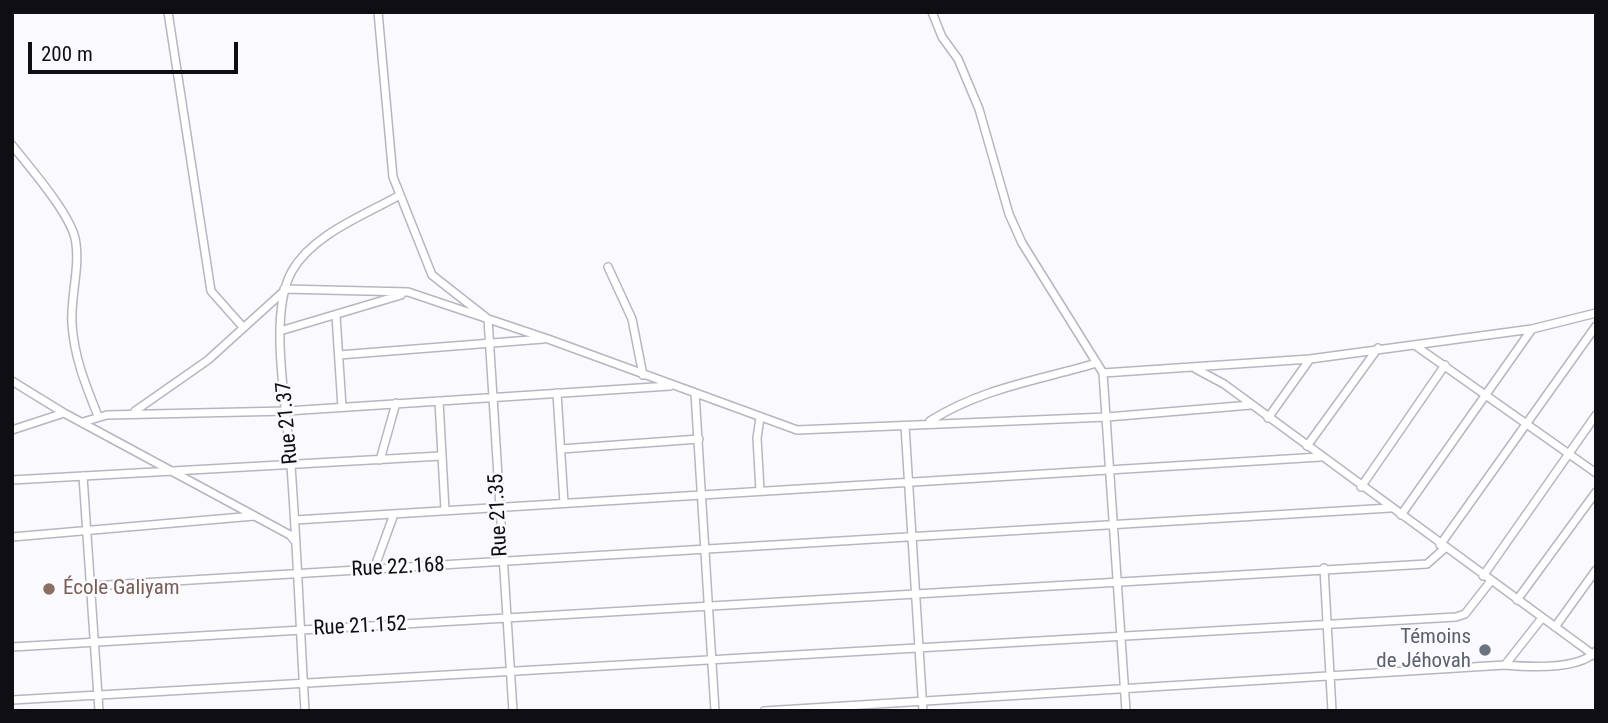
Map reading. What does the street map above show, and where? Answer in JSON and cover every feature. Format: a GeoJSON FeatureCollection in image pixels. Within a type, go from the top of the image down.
{"type":"FeatureCollection","features":[{"type":"Feature","properties":{"kind":"street"},"geometry":{"type":"LineString","coordinates":[[168,12],[211,291],[242,326]]}},
{"type":"Feature","properties":{"kind":"street"},"geometry":{"type":"LineString","coordinates":[[379,12],[393,177],[432,275],[488,319]]}},
{"type":"Feature","properties":{"kind":"street"},"geometry":{"type":"LineString","coordinates":[[932,12],[942,37],[958,59],[979,109],[1009,214],[1022,243],[1103,373],[1126,711]]}},
{"type":"Feature","properties":{"kind":"street"},"geometry":{"type":"LineString","coordinates":[[12,145],[51,197],[75,238],[71,322],[81,375],[98,416]]}},
{"type":"Feature","properties":{"kind":"street","name":"Rue 21.37"},"geometry":{"type":"LineString","coordinates":[[305,711],[295,520],[280,331],[284,290],[294,268],[316,243],[400,195]]}},
{"type":"Feature","properties":{"kind":"street"},"geometry":{"type":"LineString","coordinates":[[608,267],[630,314],[643,375]]}},
{"type":"Feature","properties":{"kind":"street"},"geometry":{"type":"LineString","coordinates":[[132,413],[148,405],[208,360],[284,290],[408,292],[548,339],[797,430],[1107,416],[1251,405]]}},
{"type":"Feature","properties":{"kind":"street"},"geometry":{"type":"LineString","coordinates":[[280,331],[408,292]]}},
{"type":"Feature","properties":{"kind":"street"},"geometry":{"type":"LineString","coordinates":[[1103,373],[1310,359],[1532,329],[1596,313]]}},
{"type":"Feature","properties":{"kind":"street"},"geometry":{"type":"LineString","coordinates":[[336,316],[342,407]]}},
{"type":"Feature","properties":{"kind":"street","name":"Rue 21.35"},"geometry":{"type":"LineString","coordinates":[[488,319],[513,711]]}},
{"type":"Feature","properties":{"kind":"street"},"geometry":{"type":"LineString","coordinates":[[1443,547],[1596,326]]}},
{"type":"Feature","properties":{"kind":"street"},"geometry":{"type":"LineString","coordinates":[[1401,515],[1532,329]]}},
{"type":"Feature","properties":{"kind":"street"},"geometry":{"type":"LineString","coordinates":[[339,355],[548,339]]}},
{"type":"Feature","properties":{"kind":"street"},"geometry":{"type":"LineString","coordinates":[[1415,346],[1596,473]]}},
{"type":"Feature","properties":{"kind":"street"},"geometry":{"type":"LineString","coordinates":[[1307,446],[1378,348]]}},
{"type":"Feature","properties":{"kind":"street"},"geometry":{"type":"LineString","coordinates":[[1268,418],[1310,359]]}},
{"type":"Feature","properties":{"kind":"street"},"geometry":{"type":"LineString","coordinates":[[928,422],[957,404],[1017,382],[1097,363]]}},
{"type":"Feature","properties":{"kind":"street"},"geometry":{"type":"LineString","coordinates":[[1361,487],[1445,365]]}},
{"type":"Feature","properties":{"kind":"street"},"geometry":{"type":"LineString","coordinates":[[1193,368],[1208,373],[1486,579],[1595,654]]}},
{"type":"Feature","properties":{"kind":"street"},"geometry":{"type":"LineString","coordinates":[[12,381],[64,413],[290,535],[294,541]]}},
{"type":"Feature","properties":{"kind":"street"},"geometry":{"type":"LineString","coordinates":[[83,422],[98,416],[132,413],[287,411],[674,386]]}},
{"type":"Feature","properties":{"kind":"street"},"geometry":{"type":"LineString","coordinates":[[557,393],[564,503]]}},
{"type":"Feature","properties":{"kind":"street"},"geometry":{"type":"LineString","coordinates":[[695,393],[715,711]]}},
{"type":"Feature","properties":{"kind":"street"},"geometry":{"type":"LineString","coordinates":[[439,401],[445,510]]}},
{"type":"Feature","properties":{"kind":"street"},"geometry":{"type":"LineString","coordinates":[[380,460],[396,403]]}},
{"type":"Feature","properties":{"kind":"street"},"geometry":{"type":"LineString","coordinates":[[12,430],[64,413]]}},
{"type":"Feature","properties":{"kind":"street"},"geometry":{"type":"LineString","coordinates":[[12,700],[1461,616],[1596,415]]}},
{"type":"Feature","properties":{"kind":"street"},"geometry":{"type":"LineString","coordinates":[[760,418],[757,438],[760,490]]}},
{"type":"Feature","properties":{"kind":"street"},"geometry":{"type":"LineString","coordinates":[[905,426],[923,711]]}},
{"type":"Feature","properties":{"kind":"street"},"geometry":{"type":"LineString","coordinates":[[561,449],[699,439]]}},
{"type":"Feature","properties":{"kind":"street"},"geometry":{"type":"LineString","coordinates":[[12,480],[441,456]]}},
{"type":"Feature","properties":{"kind":"street"},"geometry":{"type":"LineString","coordinates":[[295,520],[1320,457]]}},
{"type":"Feature","properties":{"kind":"street"},"geometry":{"type":"LineString","coordinates":[[83,477],[99,711]]}},
{"type":"Feature","properties":{"kind":"street"},"geometry":{"type":"LineString","coordinates":[[1517,600],[1596,492]]}},
{"type":"Feature","properties":{"kind":"street","name":"Rue 22.168"},"geometry":{"type":"LineString","coordinates":[[91,586],[1390,508]]}},
{"type":"Feature","properties":{"kind":"street"},"geometry":{"type":"LineString","coordinates":[[373,569],[394,514]]}},
{"type":"Feature","properties":{"kind":"street"},"geometry":{"type":"LineString","coordinates":[[12,537],[255,516]]}},
{"type":"Feature","properties":{"kind":"street","name":"Rue 21.152"},"geometry":{"type":"LineString","coordinates":[[12,647],[709,606],[915,591],[1427,564],[1443,547]]}},
{"type":"Feature","properties":{"kind":"street"},"geometry":{"type":"LineString","coordinates":[[1324,568],[1332,711]]}},
{"type":"Feature","properties":{"kind":"street"},"geometry":{"type":"LineString","coordinates":[[1555,627],[1596,570]]}},
{"type":"Feature","properties":{"kind":"street"},"geometry":{"type":"LineString","coordinates":[[1505,665],[1542,618]]}},
{"type":"Feature","properties":{"kind":"street"},"geometry":{"type":"LineString","coordinates":[[764,711],[1575,662],[1595,654]]}},
{"type":"Feature","properties":{"kind":"place","name":"École Galiyam"},"geometry":{"type":"Point","coordinates":[49,589]}},
{"type":"Feature","properties":{"kind":"place","name":"Témoins de Jéhovah"},"geometry":{"type":"Point","coordinates":[1485,650]}}]}
